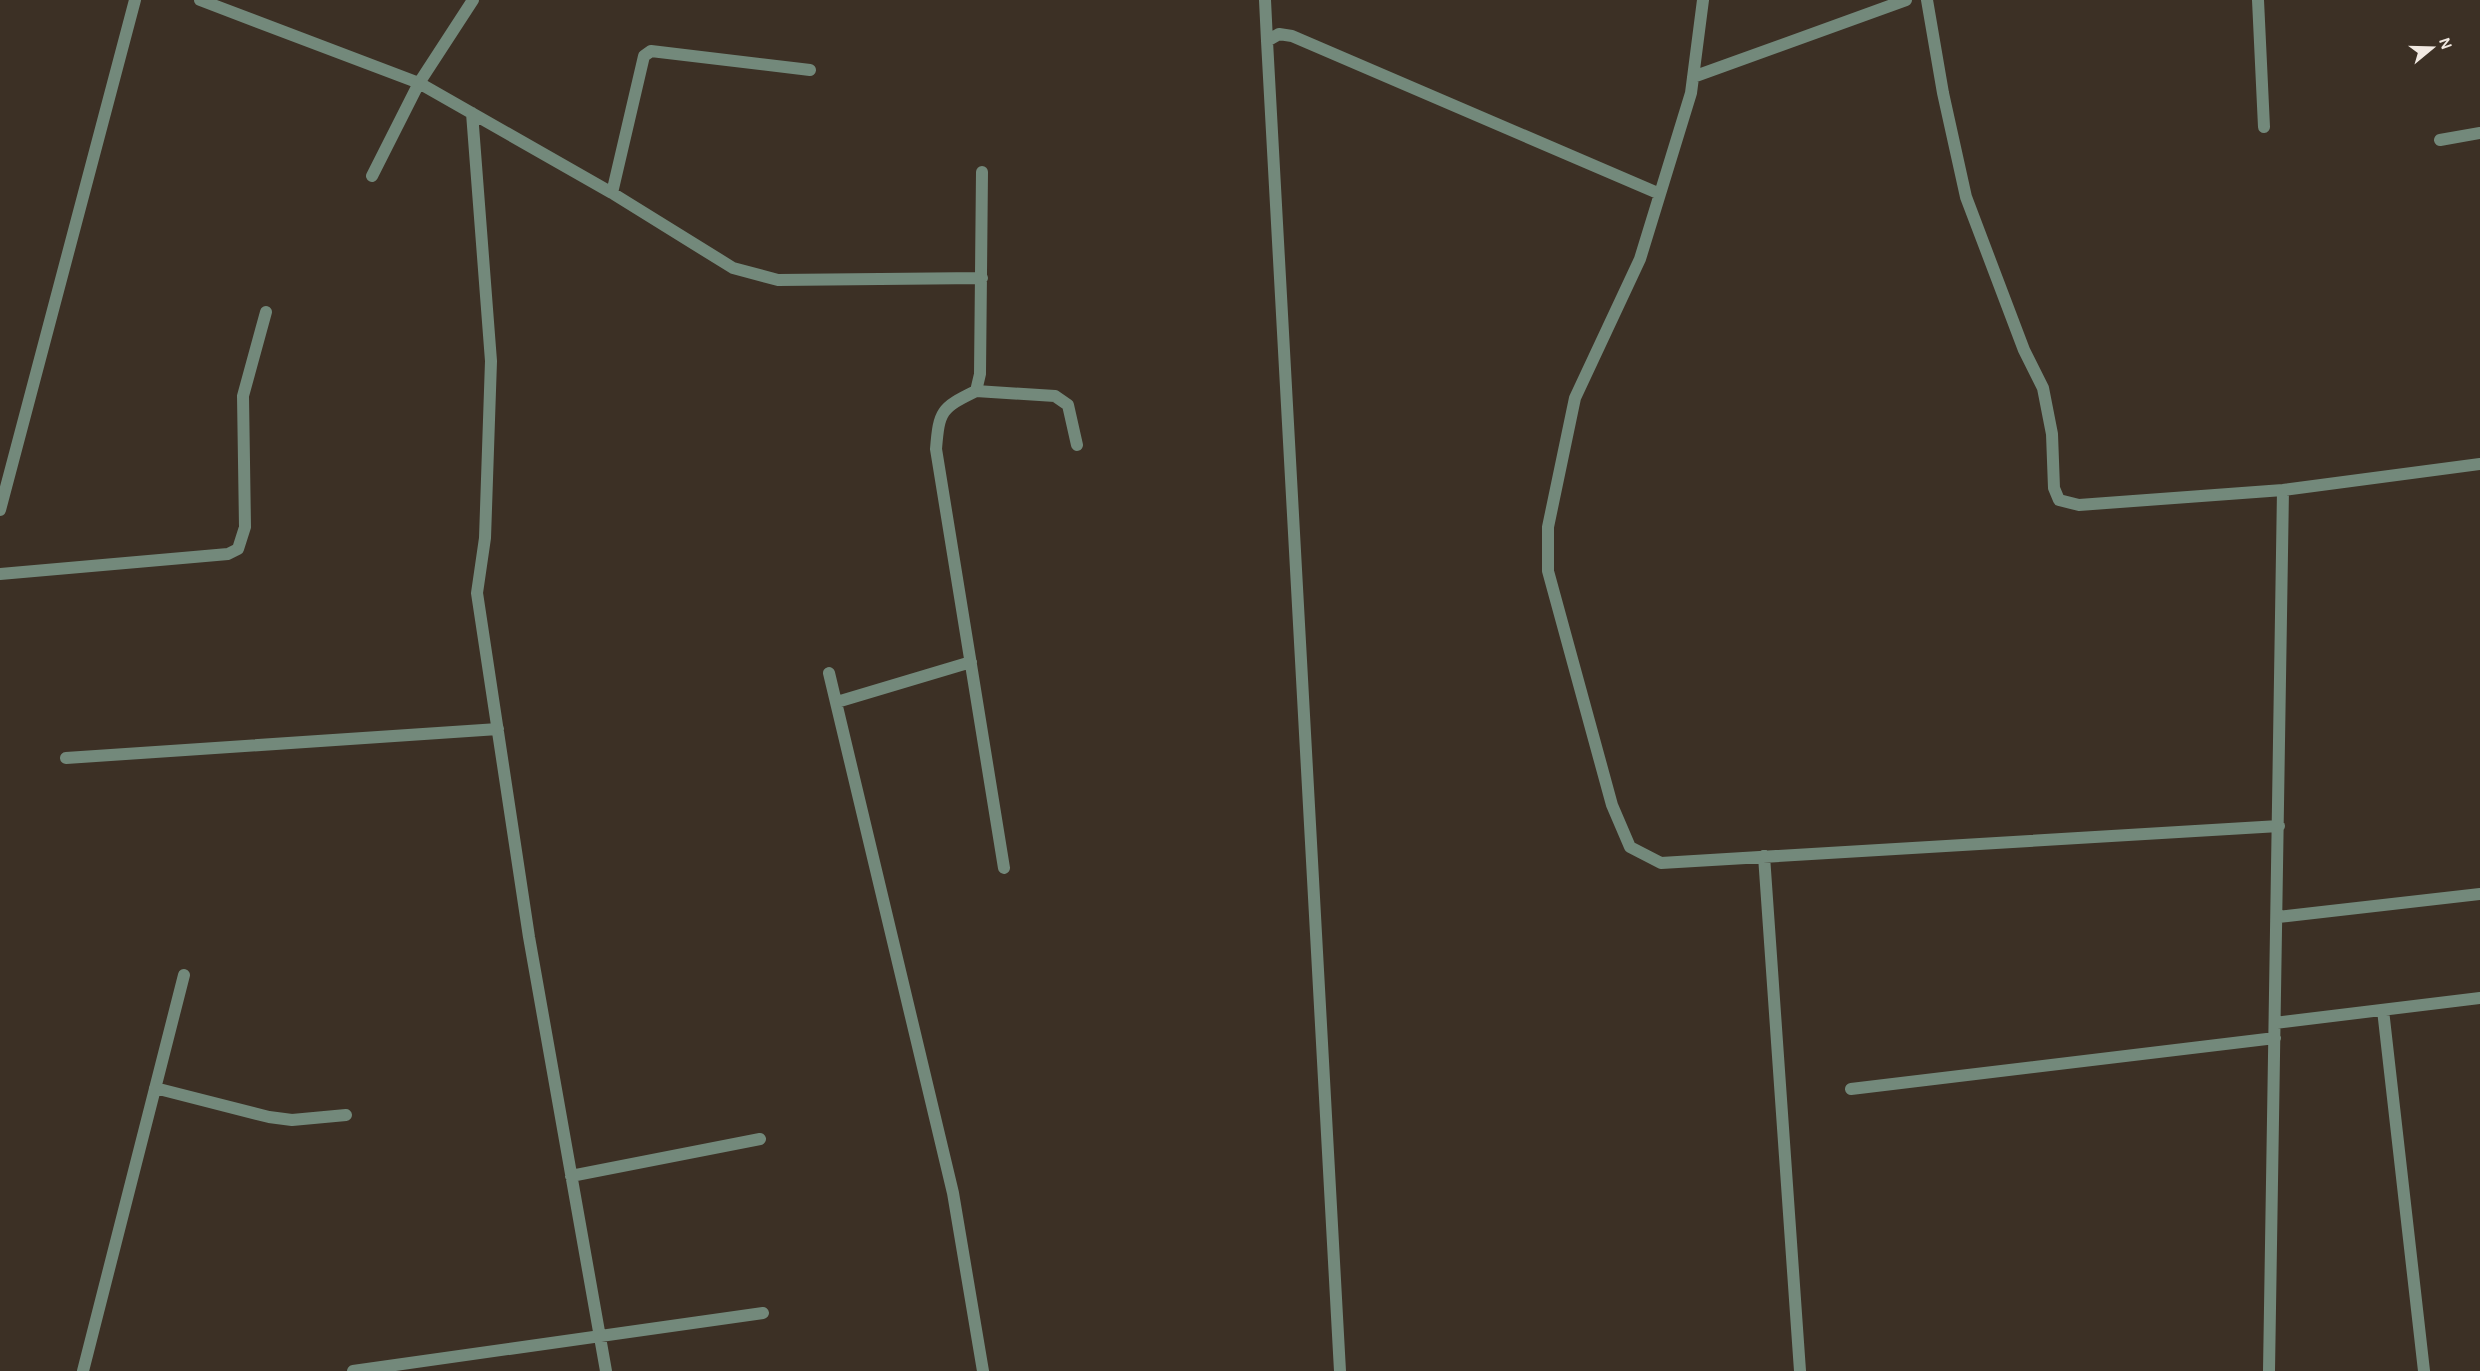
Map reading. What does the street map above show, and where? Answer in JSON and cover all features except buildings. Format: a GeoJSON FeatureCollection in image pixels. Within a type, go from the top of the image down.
{"type":"FeatureCollection","features":[{"type":"Feature","properties":{"kind":"street"},"geometry":{"type":"LineString","coordinates":[[0,510],[135,0]]}},
{"type":"Feature","properties":{"kind":"street"},"geometry":{"type":"LineString","coordinates":[[200,0],[419,83],[612,193],[733,268],[778,280],[982,278]]}},
{"type":"Feature","properties":{"kind":"street"},"geometry":{"type":"LineString","coordinates":[[372,176],[419,83],[473,0]]}},
{"type":"Feature","properties":{"kind":"street"},"geometry":{"type":"LineString","coordinates":[[1265,0],[1340,1371]]}},
{"type":"Feature","properties":{"kind":"street"},"geometry":{"type":"LineString","coordinates":[[1702,0],[1691,93],[1640,259],[1575,398],[1548,527],[1548,571],[1612,805],[1630,847],[1661,863],[2279,826]]}},
{"type":"Feature","properties":{"kind":"street"},"geometry":{"type":"LineString","coordinates":[[1694,77],[1906,0]]}},
{"type":"Feature","properties":{"kind":"street"},"geometry":{"type":"LineString","coordinates":[[1927,0],[1966,196],[2024,350],[2043,388],[2052,434],[2054,488],[2059,500],[2079,505],[2283,490],[2480,464]]}},
{"type":"Feature","properties":{"kind":"street"},"geometry":{"type":"LineString","coordinates":[[2258,0],[2264,127]]}},
{"type":"Feature","properties":{"kind":"street"},"geometry":{"type":"LineString","coordinates":[[1267,40],[1279,34],[1292,36],[1660,194]]}},
{"type":"Feature","properties":{"kind":"street"},"geometry":{"type":"LineString","coordinates":[[612,193],[644,56],[651,51],[810,70]]}},
{"type":"Feature","properties":{"kind":"street"},"geometry":{"type":"LineString","coordinates":[[472,112],[491,361],[485,538],[477,593],[529,937],[606,1371]]}},
{"type":"Feature","properties":{"kind":"street"},"geometry":{"type":"LineString","coordinates":[[2440,140],[2480,133]]}},
{"type":"Feature","properties":{"kind":"street"},"geometry":{"type":"LineString","coordinates":[[976,391],[980,374],[982,172]]}},
{"type":"Feature","properties":{"kind":"street"},"geometry":{"type":"LineString","coordinates":[[0,574],[228,554],[238,549],[245,527],[243,396],[266,312]]}},
{"type":"Feature","properties":{"kind":"street"},"geometry":{"type":"LineString","coordinates":[[1004,868],[936,449],[938,422],[949,404],[976,391],[1055,396],[1068,405],[1077,445]]}},
{"type":"Feature","properties":{"kind":"street"},"geometry":{"type":"LineString","coordinates":[[2269,1371],[2283,490]]}},
{"type":"Feature","properties":{"kind":"street"},"geometry":{"type":"LineString","coordinates":[[837,702],[971,662]]}},
{"type":"Feature","properties":{"kind":"street"},"geometry":{"type":"LineString","coordinates":[[830,673],[953,1193],[983,1371]]}},
{"type":"Feature","properties":{"kind":"street"},"geometry":{"type":"LineString","coordinates":[[66,758],[498,729]]}},
{"type":"Feature","properties":{"kind":"street"},"geometry":{"type":"LineString","coordinates":[[1764,856],[1800,1371]]}},
{"type":"Feature","properties":{"kind":"street"},"geometry":{"type":"LineString","coordinates":[[2278,917],[2480,894]]}},
{"type":"Feature","properties":{"kind":"street"},"geometry":{"type":"LineString","coordinates":[[83,1371],[184,975]]}},
{"type":"Feature","properties":{"kind":"street"},"geometry":{"type":"LineString","coordinates":[[2275,1023],[2480,998]]}},
{"type":"Feature","properties":{"kind":"street"},"geometry":{"type":"LineString","coordinates":[[2383,1010],[2424,1371]]}},
{"type":"Feature","properties":{"kind":"street"},"geometry":{"type":"LineString","coordinates":[[1851,1089],[2275,1038]]}},
{"type":"Feature","properties":{"kind":"street"},"geometry":{"type":"LineString","coordinates":[[155,1088],[269,1117],[292,1120],[346,1115]]}},
{"type":"Feature","properties":{"kind":"street"},"geometry":{"type":"LineString","coordinates":[[571,1176],[760,1139]]}},
{"type":"Feature","properties":{"kind":"street"},"geometry":{"type":"LineString","coordinates":[[353,1371],[763,1313]]}}]}
